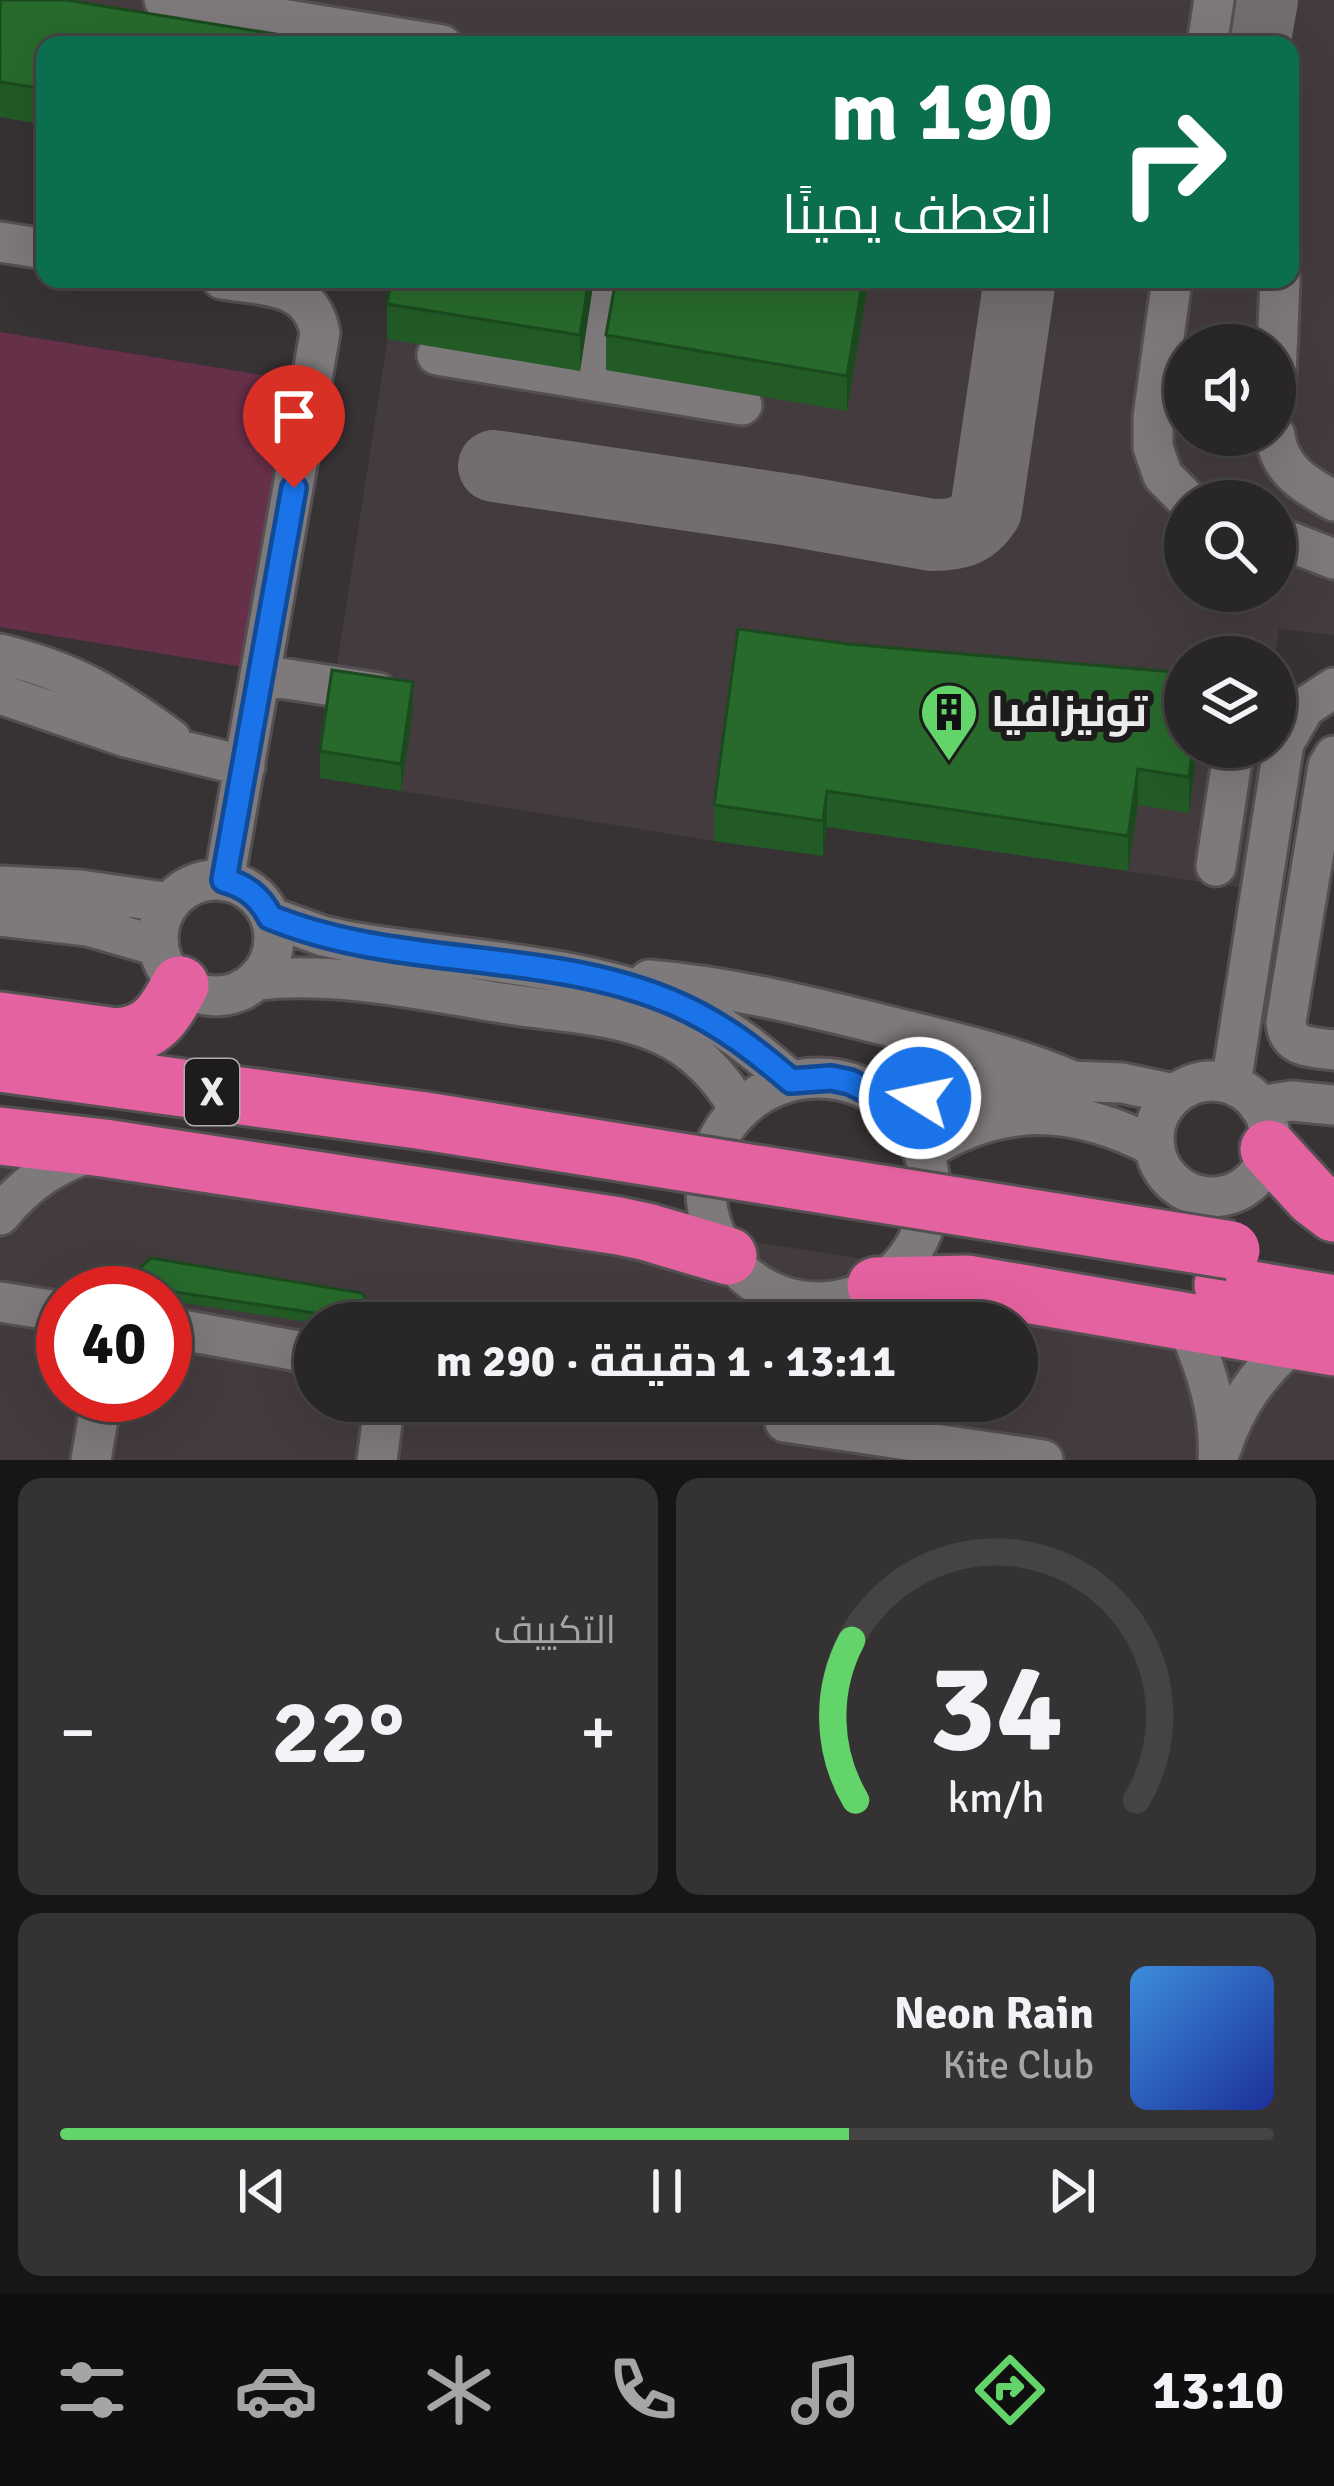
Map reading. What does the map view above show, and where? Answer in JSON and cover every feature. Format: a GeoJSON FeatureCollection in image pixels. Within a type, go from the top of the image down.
{"type":"FeatureCollection","features":[{"type":"Feature","properties":{"kind":"highway"},"geometry":{"type":"LineString","coordinates":[[0,1022],[116,1037],[141,1033],[161,1018],[169,965]]}},
{"type":"Feature","properties":{"kind":"highway","name":"X"},"geometry":{"type":"LineString","coordinates":[[0,1063],[422,1137]]}},
{"type":"Feature","properties":{"kind":"highway","name":"X"},"geometry":{"type":"LineString","coordinates":[[0,1094],[422,1137]]}},
{"type":"Feature","properties":{"kind":"highway"},"geometry":{"type":"LineString","coordinates":[[1253,1113],[1313,1197],[1334,1213]]}},
{"type":"Feature","properties":{"kind":"highway"},"geometry":{"type":"LineString","coordinates":[[0,1136],[619,1226],[675,1239],[739,1268]]}},
{"type":"Feature","properties":{"kind":"highway"},"geometry":{"type":"LineString","coordinates":[[422,1137],[1213,1286],[1321,1330]]}},
{"type":"Feature","properties":{"kind":"highway"},"geometry":{"type":"LineString","coordinates":[[857,1301],[968,1284],[1213,1286],[1334,1268]]}},
{"type":"Feature","properties":{"kind":"street"},"geometry":{"type":"LineString","coordinates":[[164,0],[386,36]]}},
{"type":"Feature","properties":{"kind":"street"},"geometry":{"type":"LineString","coordinates":[[1208,36],[1214,0]]}},
{"type":"Feature","properties":{"kind":"street"},"geometry":{"type":"LineString","coordinates":[[0,242],[36,248]]}},
{"type":"Feature","properties":{"kind":"street"},"geometry":{"type":"LineString","coordinates":[[224,880],[320,333],[310,305],[298,295],[273,288]]}},
{"type":"Feature","properties":{"kind":"street"},"geometry":{"type":"LineString","coordinates":[[595,381],[610,288]]}},
{"type":"Feature","properties":{"kind":"street"},"geometry":{"type":"LineString","coordinates":[[1167,480],[1153,447],[1153,417],[1171,288]]}},
{"type":"Feature","properties":{"kind":"street"},"geometry":{"type":"LineString","coordinates":[[1278,324],[1280,288]]}},
{"type":"Feature","properties":{"kind":"street"},"geometry":{"type":"LineString","coordinates":[[437,355],[742,405]]}},
{"type":"Feature","properties":{"kind":"street"},"geometry":{"type":"LineString","coordinates":[[1281,456],[1293,476],[1334,501]]}},
{"type":"Feature","properties":{"kind":"street"},"geometry":{"type":"LineString","coordinates":[[1296,544],[1334,559]]}},
{"type":"Feature","properties":{"kind":"street"},"geometry":{"type":"LineString","coordinates":[[0,653],[85,681],[190,753]]}},
{"type":"Feature","properties":{"kind":"street"},"geometry":{"type":"LineString","coordinates":[[261,675],[407,697]]}},
{"type":"Feature","properties":{"kind":"street"},"geometry":{"type":"LineString","coordinates":[[1296,720],[1305,707],[1334,688]]}},
{"type":"Feature","properties":{"kind":"street"},"geometry":{"type":"LineString","coordinates":[[0,694],[109,732],[244,766]]}},
{"type":"Feature","properties":{"kind":"street"},"geometry":{"type":"LineString","coordinates":[[1334,756],[1328,766],[1320,903],[1287,1030],[1296,1044],[1334,1050]]}},
{"type":"Feature","properties":{"kind":"street"},"geometry":{"type":"LineString","coordinates":[[1228,768],[1201,864],[1264,875]]}},
{"type":"Feature","properties":{"kind":"street"},"geometry":{"type":"LineString","coordinates":[[1277,768],[1264,875],[1253,1113],[1257,1176],[1219,1197],[1204,1197],[1177,1185],[1166,1174],[1155,1147],[1158,1118],[1175,1094],[1202,1082],[1253,1113],[1292,1102],[1334,1105]]}},
{"type":"Feature","properties":{"kind":"street"},"geometry":{"type":"LineString","coordinates":[[0,916],[88,926],[169,965],[208,996],[223,997],[257,980],[270,962],[274,947],[263,903],[239,884],[224,880],[194,884],[170,902],[162,916],[169,965]]}},
{"type":"Feature","properties":{"kind":"street"},"geometry":{"type":"LineString","coordinates":[[0,886],[170,902]]}},
{"type":"Feature","properties":{"kind":"street"},"geometry":{"type":"LineString","coordinates":[[270,917],[351,942],[586,976],[668,981],[788,1001],[1001,1054],[1068,1079]]}},
{"type":"Feature","properties":{"kind":"street"},"geometry":{"type":"LineString","coordinates":[[586,976],[703,1016],[791,1081]]}},
{"type":"Feature","properties":{"kind":"street"},"geometry":{"type":"LineString","coordinates":[[257,980],[350,979],[645,1027],[701,1059],[740,1110]]}},
{"type":"Feature","properties":{"kind":"street"},"geometry":{"type":"LineString","coordinates":[[886,1100],[1068,1079],[1175,1094]]}},
{"type":"Feature","properties":{"kind":"street"},"geometry":{"type":"LineString","coordinates":[[739,1268],[775,1294],[802,1301],[857,1301],[909,1256],[920,1238],[930,1195],[923,1152],[908,1124],[886,1100],[850,1082],[791,1081],[740,1110],[717,1142],[707,1181],[711,1220],[756,1302]]}},
{"type":"Feature","properties":{"kind":"street"},"geometry":{"type":"LineString","coordinates":[[923,1152],[960,1130],[1023,1114],[1102,1124],[1155,1147]]}},
{"type":"Feature","properties":{"kind":"street"},"geometry":{"type":"LineString","coordinates":[[0,1215],[33,1180],[55,1166],[104,1148]]}},
{"type":"Feature","properties":{"kind":"street"},"geometry":{"type":"LineString","coordinates":[[1213,1286],[1210,1386],[1219,1457]]}},
{"type":"Feature","properties":{"kind":"street"},"geometry":{"type":"LineString","coordinates":[[0,1302],[36,1308]]}},
{"type":"Feature","properties":{"kind":"street"},"geometry":{"type":"LineString","coordinates":[[1219,1457],[1234,1415],[1256,1379],[1321,1330]]}},
{"type":"Feature","properties":{"kind":"street"},"geometry":{"type":"LineString","coordinates":[[192,1332],[294,1350]]}},
{"type":"Feature","properties":{"kind":"street"},"geometry":{"type":"LineString","coordinates":[[91,1460],[97,1422]]}},
{"type":"Feature","properties":{"kind":"street"},"geometry":{"type":"LineString","coordinates":[[377,1460],[383,1422]]}},
{"type":"Feature","properties":{"kind":"street"},"geometry":{"type":"LineString","coordinates":[[792,1422],[1042,1460]]}},
{"type":"Feature","properties":{"kind":"shaded area"},"geometry":{"type":"Polygon","coordinates":[[[0,0],[1334,0],[1334,635],[1279,629],[1278,636],[1164,636],[1164,768],[1259,768],[1242,888],[828,827],[714,841],[401,791],[413,710],[332,697],[396,288],[1299,288],[1299,36],[36,36],[36,123],[0,117],[0,0]]]}},
{"type":"Feature","properties":{"kind":"shaded area"},"geometry":{"type":"Polygon","coordinates":[[[0,332],[293,380],[243,667],[0,627],[0,332]]]}},
{"type":"Feature","properties":{"kind":"shaded area"},"geometry":{"type":"Polygon","coordinates":[[[0,1126],[1334,1334],[1334,1460],[0,1460],[0,1126]]]}},
{"type":"Feature","properties":{"kind":"building"},"geometry":{"type":"Polygon","coordinates":[[[0,0],[66,0],[281,35],[36,36],[36,88],[0,82],[0,0]]]}},
{"type":"Feature","properties":{"kind":"building"},"geometry":{"type":"Polygon","coordinates":[[[390,288],[588,288],[580,335],[387,304],[390,288]]]}},
{"type":"Feature","properties":{"kind":"building"},"geometry":{"type":"Polygon","coordinates":[[[614,288],[862,288],[847,376],[606,335],[614,288]]]}},
{"type":"Feature","properties":{"kind":"building"},"geometry":{"type":"Polygon","coordinates":[[[738,629],[848,644],[1164,671],[1164,768],[1190,768],[1189,777],[1138,769],[1128,836],[827,791],[823,821],[714,805],[738,629]]]}},
{"type":"Feature","properties":{"kind":"building"},"geometry":{"type":"Polygon","coordinates":[[[332,670],[413,682],[401,764],[320,751],[332,670]]]}},
{"type":"Feature","properties":{"kind":"building"},"geometry":{"type":"Polygon","coordinates":[[[151,1258],[362,1293],[368,1302],[294,1302],[294,1310],[192,1295],[192,1266],[142,1266],[151,1258]]]}},
{"type":"Feature","properties":{"kind":"taxiway"},"geometry":{"type":"LineString","coordinates":[[1256,36],[1262,0]]}},
{"type":"Feature","properties":{"kind":"taxiway"},"geometry":{"type":"LineString","coordinates":[[494,466],[932,535],[963,531],[986,510],[1019,288]]}},
{"type":"Feature","properties":{"kind":"place","name":"تونيزافيا"},"geometry":{"type":"Point","coordinates":[949,763]}},
{"type":"Feature","properties":{"kind":"route"},"geometry":{"type":"LineString","coordinates":[[294,488],[224,880],[252,892],[270,917],[296,928],[376,946],[586,976],[703,1016],[791,1081],[831,1078],[886,1100],[920,1098]]}}]}
